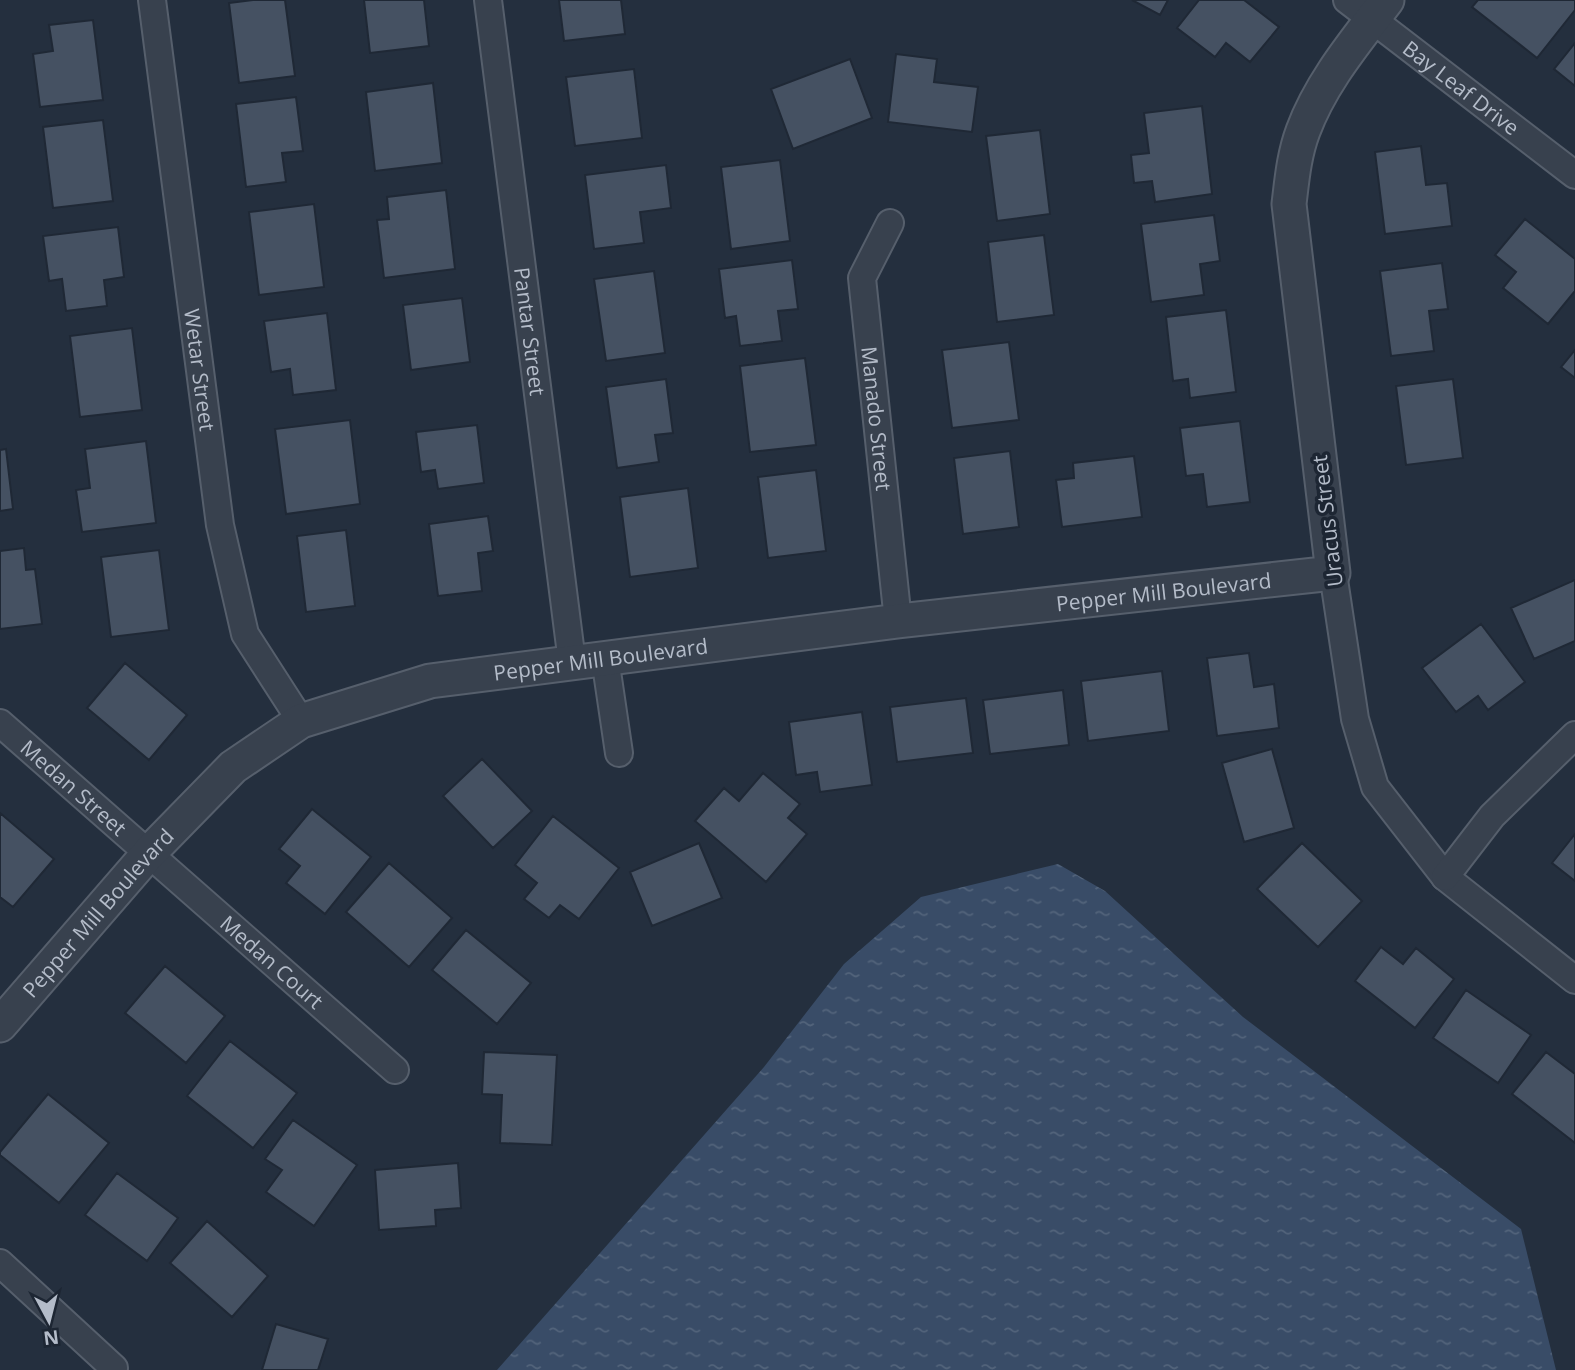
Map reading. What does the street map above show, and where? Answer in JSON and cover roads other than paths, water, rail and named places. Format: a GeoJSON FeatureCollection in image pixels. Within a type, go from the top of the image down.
{"type":"FeatureCollection","features":[{"type":"Feature","properties":{"kind":"street","name":"Wetar Street"},"geometry":{"type":"LineString","coordinates":[[152,0],[220,524],[245,634],[301,721]]}},
{"type":"Feature","properties":{"kind":"street","name":"Pantar Street"},"geometry":{"type":"LineString","coordinates":[[488,0],[589,660],[618,753]]}},
{"type":"Feature","properties":{"kind":"street","name":"Bay Leaf Drive"},"geometry":{"type":"LineString","coordinates":[[1369,6],[1575,175]]}},
{"type":"Feature","properties":{"kind":"street","name":"Uracus Street"},"geometry":{"type":"LineString","coordinates":[[1369,6],[1325,84],[1303,130],[1293,166],[1289,204],[1333,573],[1355,719],[1375,788],[1445,877],[1575,980]]}},
{"type":"Feature","properties":{"kind":"street","name":"Manado Street"},"geometry":{"type":"LineString","coordinates":[[890,223],[862,278],[898,621]]}},
{"type":"Feature","properties":{"kind":"street","name":"Pepper Mill Boulevard"},"geometry":{"type":"LineString","coordinates":[[0,1025],[149,853],[233,767],[301,721],[430,681],[898,621],[1333,573]]}},
{"type":"Feature","properties":{"kind":"street","name":"Medan Street"},"geometry":{"type":"LineString","coordinates":[[0,723],[149,853]]}},
{"type":"Feature","properties":{"kind":"street"},"geometry":{"type":"LineString","coordinates":[[1445,877],[1492,816],[1575,735]]}},
{"type":"Feature","properties":{"kind":"street","name":"Medan Court"},"geometry":{"type":"LineString","coordinates":[[149,853],[396,1070]]}},
{"type":"Feature","properties":{"kind":"street"},"geometry":{"type":"LineString","coordinates":[[0,1263],[114,1368]]}},
{"type":"Feature","properties":{"kind":"water"},"geometry":{"type":"Polygon","coordinates":[[[1058,864],[1105,891],[1243,1017],[1521,1229],[1556,1370],[497,1370],[764,1067],[844,964],[921,897],[1058,864]]]}}]}
